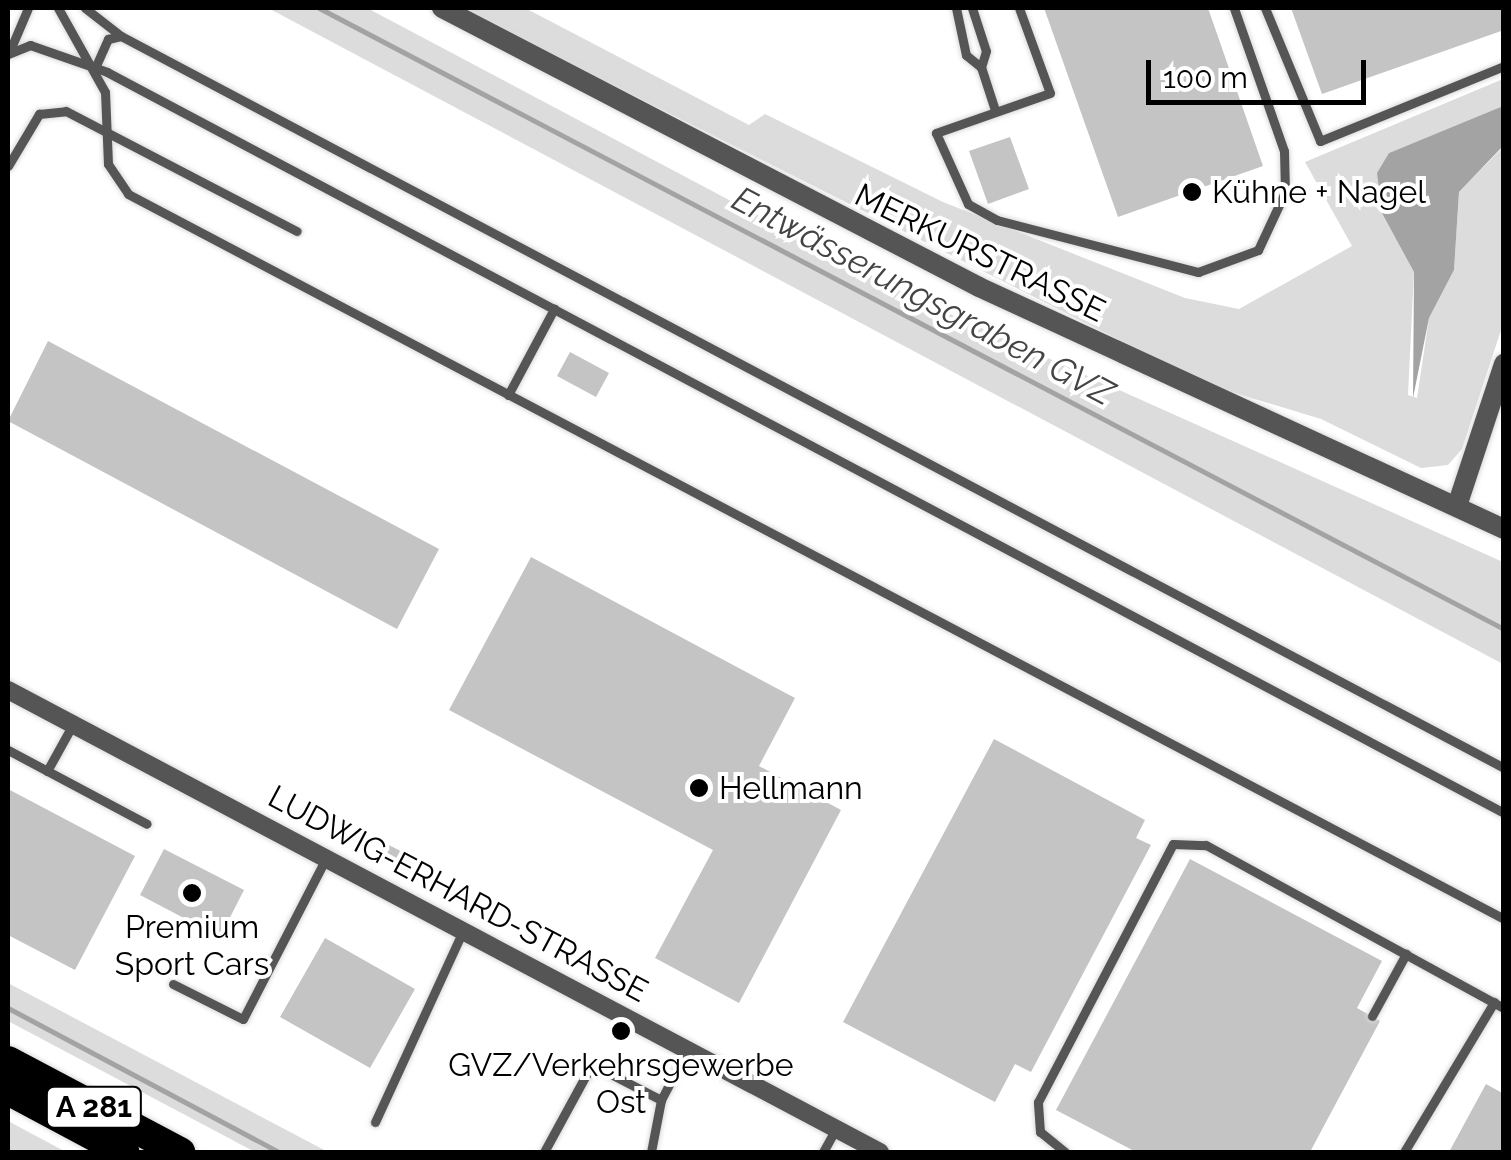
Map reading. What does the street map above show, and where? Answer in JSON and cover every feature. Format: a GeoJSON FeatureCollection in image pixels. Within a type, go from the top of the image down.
{"type":"FeatureCollection","features":[{"type":"Feature","properties":{"kind":"highway","name":"A 281"},"geometry":{"type":"LineString","coordinates":[[8,1060],[180,1152]]}},
{"type":"Feature","properties":{"kind":"highway","name":"A 281"},"geometry":{"type":"LineString","coordinates":[[8,1090],[124,1152]]}},
{"type":"Feature","properties":{"kind":"street","name":"MERKURSTRASSE"},"geometry":{"type":"LineString","coordinates":[[442,8],[978,287],[1504,529]]}},
{"type":"Feature","properties":{"kind":"street"},"geometry":{"type":"LineString","coordinates":[[1458,506],[1504,364]]}},
{"type":"Feature","properties":{"kind":"street","name":"LUDWIG-ERHARD-STRASSE"},"geometry":{"type":"LineString","coordinates":[[8,690],[880,1152]]}},
{"type":"Feature","properties":{"kind":"lane"},"geometry":{"type":"LineString","coordinates":[[10,51],[28,8]]}},
{"type":"Feature","properties":{"kind":"lane"},"geometry":{"type":"LineString","coordinates":[[58,8],[95,68],[108,164],[128,194],[1504,918]]}},
{"type":"Feature","properties":{"kind":"lane"},"geometry":{"type":"LineString","coordinates":[[85,8],[121,36],[1504,768]]}},
{"type":"Feature","properties":{"kind":"lane"},"geometry":{"type":"LineString","coordinates":[[956,8],[966,56],[981,68],[995,110]]}},
{"type":"Feature","properties":{"kind":"lane"},"geometry":{"type":"LineString","coordinates":[[972,8],[986,51],[981,68]]}},
{"type":"Feature","properties":{"kind":"lane"},"geometry":{"type":"LineString","coordinates":[[1019,8],[1050,92],[936,133],[980,214],[1171,272],[1233,263],[1271,234],[1286,167],[1234,8]]}},
{"type":"Feature","properties":{"kind":"lane"},"geometry":{"type":"LineString","coordinates":[[1265,8],[1320,141],[1504,66]]}},
{"type":"Feature","properties":{"kind":"lane"},"geometry":{"type":"LineString","coordinates":[[95,68],[108,39],[121,36]]}},
{"type":"Feature","properties":{"kind":"lane"},"geometry":{"type":"LineString","coordinates":[[10,51],[30,44],[95,68],[1504,814]]}},
{"type":"Feature","properties":{"kind":"lane"},"geometry":{"type":"LineString","coordinates":[[8,166],[30,123],[50,109],[106,132],[297,231]]}},
{"type":"Feature","properties":{"kind":"lane"},"geometry":{"type":"LineString","coordinates":[[508,394],[554,309]]}},
{"type":"Feature","properties":{"kind":"lane"},"geometry":{"type":"LineString","coordinates":[[47,771],[73,724]]}},
{"type":"Feature","properties":{"kind":"lane"},"geometry":{"type":"LineString","coordinates":[[8,750],[147,824]]}},
{"type":"Feature","properties":{"kind":"lane"},"geometry":{"type":"LineString","coordinates":[[1066,1152],[1040,1132],[1038,1102],[1173,844],[1206,846],[1499,1005],[1404,1152]]}},
{"type":"Feature","properties":{"kind":"lane"},"geometry":{"type":"LineString","coordinates":[[173,984],[243,1019],[326,858]]}},
{"type":"Feature","properties":{"kind":"lane"},"geometry":{"type":"LineString","coordinates":[[375,1122],[463,931]]}},
{"type":"Feature","properties":{"kind":"lane"},"geometry":{"type":"LineString","coordinates":[[1372,1016],[1406,954]]}},
{"type":"Feature","properties":{"kind":"lane"},"geometry":{"type":"LineString","coordinates":[[651,1152],[661,1100],[686,1050]]}},
{"type":"Feature","properties":{"kind":"lane"},"geometry":{"type":"LineString","coordinates":[[544,1152],[586,1074],[599,1068],[661,1100]]}},
{"type":"Feature","properties":{"kind":"lane"},"geometry":{"type":"LineString","coordinates":[[823,1152],[836,1129]]}},
{"type":"Feature","properties":{"kind":"shaded area"},"geometry":{"type":"Polygon","coordinates":[[[268,8],[367,8],[912,297],[1503,562],[1503,664],[268,8]]]}},
{"type":"Feature","properties":{"kind":"shaded area"},"geometry":{"type":"Polygon","coordinates":[[[460,8],[525,8],[749,125],[765,114],[943,202],[1185,298],[1239,309],[1352,246],[1305,162],[1503,79],[1503,106],[1389,153],[1375,193],[1414,272],[1408,395],[1417,398],[1429,318],[1454,270],[1459,192],[1503,147],[1503,324],[1462,449],[1448,465],[1421,468],[1321,419],[1209,385],[460,8]]]}},
{"type":"Feature","properties":{"kind":"shaded area"},"geometry":{"type":"Polygon","coordinates":[[[1503,106],[1503,146],[1459,192],[1454,270],[1429,318],[1413,398],[1414,272],[1382,213],[1377,173],[1389,153],[1503,106]]]}},
{"type":"Feature","properties":{"kind":"shaded area"},"geometry":{"type":"Polygon","coordinates":[[[8,983],[328,1152],[255,1152],[8,1021],[8,983]]]}},
{"type":"Feature","properties":{"kind":"shaded area"},"geometry":{"type":"Polygon","coordinates":[[[8,1121],[66,1152],[8,1152],[8,1121]]]}},
{"type":"Feature","properties":{"kind":"building"},"geometry":{"type":"Polygon","coordinates":[[[1044,8],[1208,8],[1263,166],[1118,217],[1044,8]]]}},
{"type":"Feature","properties":{"kind":"building"},"geometry":{"type":"Polygon","coordinates":[[[1291,8],[1504,8],[1504,30],[1322,94],[1291,8]]]}},
{"type":"Feature","properties":{"kind":"building"},"geometry":{"type":"Polygon","coordinates":[[[1010,137],[1029,189],[988,204],[969,151],[1010,137]]]}},
{"type":"Feature","properties":{"kind":"building"},"geometry":{"type":"Polygon","coordinates":[[[48,341],[439,549],[397,629],[8,421],[48,341]]]}},
{"type":"Feature","properties":{"kind":"building"},"geometry":{"type":"Polygon","coordinates":[[[570,352],[609,373],[596,397],[557,376],[570,352]]]}},
{"type":"Feature","properties":{"kind":"building","name":"Hellmann"},"geometry":{"type":"Polygon","coordinates":[[[531,557],[795,698],[759,766],[841,810],[739,1003],[655,958],[713,850],[449,710],[531,557]]]}},
{"type":"Feature","properties":{"kind":"building"},"geometry":{"type":"Polygon","coordinates":[[[994,739],[1145,820],[1136,838],[1151,845],[1031,1072],[1015,1064],[995,1102],[843,1022],[994,739]]]}},
{"type":"Feature","properties":{"kind":"building"},"geometry":{"type":"Polygon","coordinates":[[[8,789],[135,856],[75,970],[8,935],[8,789]]]}},
{"type":"Feature","properties":{"kind":"building"},"geometry":{"type":"Polygon","coordinates":[[[385,843],[416,859],[411,868],[380,852],[385,843]]]}},
{"type":"Feature","properties":{"kind":"building","name":"Premium Sport Cars"},"geometry":{"type":"Polygon","coordinates":[[[164,849],[244,890],[220,937],[140,895],[164,849]]]}},
{"type":"Feature","properties":{"kind":"building"},"geometry":{"type":"Polygon","coordinates":[[[1190,859],[1382,961],[1357,1008],[1380,1021],[1310,1152],[1136,1152],[1056,1110],[1190,859]]]}},
{"type":"Feature","properties":{"kind":"building"},"geometry":{"type":"Polygon","coordinates":[[[325,938],[415,989],[370,1068],[280,1017],[325,938]]]}},
{"type":"Feature","properties":{"kind":"building"},"geometry":{"type":"Polygon","coordinates":[[[1486,1084],[1504,1094],[1504,1152],[1449,1152],[1486,1084]]]}},
{"type":"Feature","properties":{"kind":"waterway","name":"Entwässerungsgraben GVZ"},"geometry":{"type":"LineString","coordinates":[[319,8],[1504,629]]}},
{"type":"Feature","properties":{"kind":"waterway","name":"Entwässerungsgraben GVZ"},"geometry":{"type":"LineString","coordinates":[[8,1008],[279,1152]]}},
{"type":"Feature","properties":{"kind":"place","name":"Kühne + Nagel"},"geometry":{"type":"Point","coordinates":[1192,192]}},
{"type":"Feature","properties":{"kind":"place","name":"Hellmann"},"geometry":{"type":"Point","coordinates":[699,788]}},
{"type":"Feature","properties":{"kind":"place","name":"Premium Sport Cars"},"geometry":{"type":"Point","coordinates":[192,893]}},
{"type":"Feature","properties":{"kind":"place","name":"GVZ/Verkehrsgewerbe Ost"},"geometry":{"type":"Point","coordinates":[621,1031]}}]}
